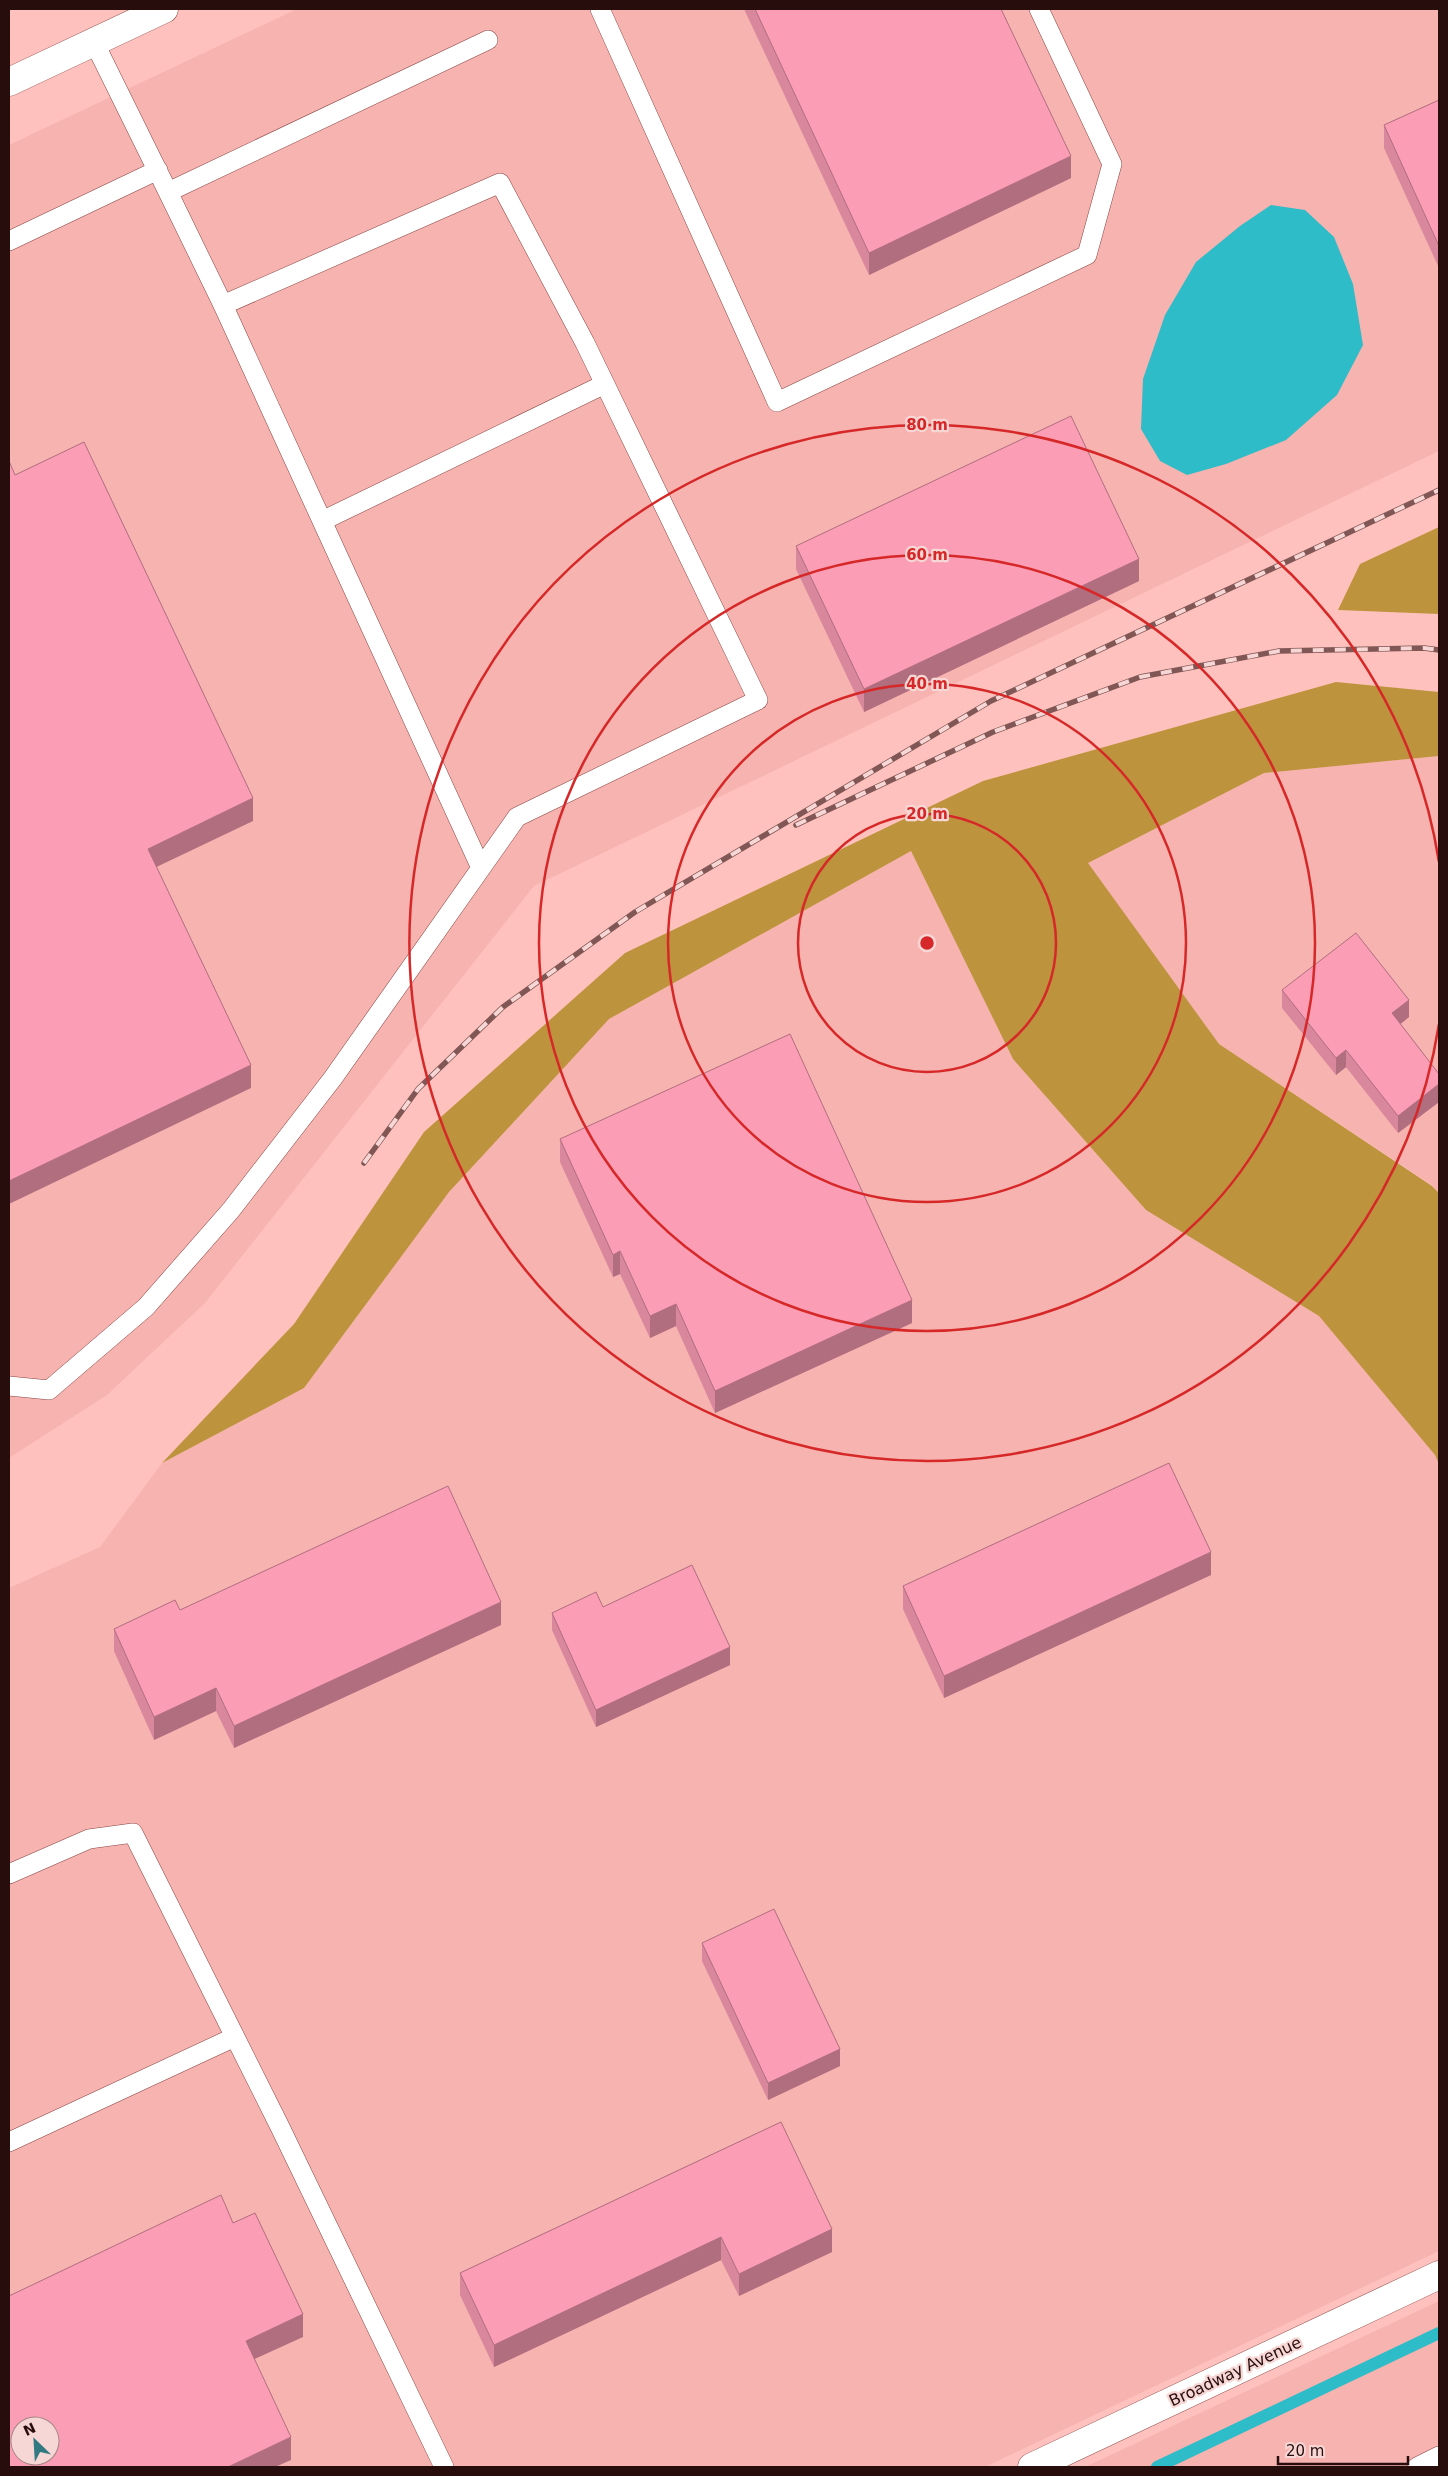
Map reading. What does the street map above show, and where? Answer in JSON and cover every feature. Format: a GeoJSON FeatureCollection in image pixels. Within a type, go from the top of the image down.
{"type":"FeatureCollection","features":[{"type":"Feature","properties":{"kind":"street"},"geometry":{"type":"LineString","coordinates":[[9,82],[164,9]]}},
{"type":"Feature","properties":{"kind":"street","name":"Broadway Avenue"},"geometry":{"type":"LineString","coordinates":[[1032,2467],[1439,2275]]}},
{"type":"Feature","properties":{"kind":"lane"},"geometry":{"type":"LineString","coordinates":[[600,9],[777,402],[1087,255],[1112,164],[1039,9]]}},
{"type":"Feature","properties":{"kind":"lane"},"geometry":{"type":"LineString","coordinates":[[168,192],[488,40]]}},
{"type":"Feature","properties":{"kind":"lane"},"geometry":{"type":"LineString","coordinates":[[94,42],[223,305],[481,868]]}},
{"type":"Feature","properties":{"kind":"lane"},"geometry":{"type":"LineString","coordinates":[[9,241],[158,170]]}},
{"type":"Feature","properties":{"kind":"lane"},"geometry":{"type":"LineString","coordinates":[[10,1387],[49,1390],[146,1307],[231,1210],[333,1078],[517,818],[758,700],[605,384],[500,183],[223,305]]}},
{"type":"Feature","properties":{"kind":"lane"},"geometry":{"type":"LineString","coordinates":[[322,521],[605,384]]}},
{"type":"Feature","properties":{"kind":"lane"},"geometry":{"type":"LineString","coordinates":[[9,1874],[89,1839],[132,1833],[235,2037],[444,2467]]}},
{"type":"Feature","properties":{"kind":"lane"},"geometry":{"type":"LineString","coordinates":[[9,2142],[235,2037]]}},
{"type":"Feature","properties":{"kind":"lane"},"geometry":{"type":"LineString","coordinates":[[1417,2467],[1439,2456]]}},
{"type":"Feature","properties":{"kind":"shaded area"},"geometry":{"type":"Polygon","coordinates":[[[297,9],[1439,9],[1439,451],[534,886],[205,1303],[107,1395],[9,1458],[9,145],[297,9]]]}},
{"type":"Feature","properties":{"kind":"shaded area"},"geometry":{"type":"Polygon","coordinates":[[[1439,527],[1439,614],[1338,610],[1360,564],[1439,527]]]}},
{"type":"Feature","properties":{"kind":"shaded area"},"geometry":{"type":"Polygon","coordinates":[[[1336,682],[1439,692],[1439,756],[1264,773],[1088,863],[1219,1044],[1432,1186],[1439,1193],[1439,1464],[1435,1455],[1319,1316],[1146,1210],[1013,1059],[911,851],[609,1019],[449,1192],[304,1388],[162,1463],[294,1324],[424,1132],[625,953],[983,781],[1336,682]]]}},
{"type":"Feature","properties":{"kind":"shaded area"},"geometry":{"type":"Polygon","coordinates":[[[1439,756],[1439,1193],[1432,1185],[1219,1044],[1087,863],[1264,773],[1439,756]]]}},
{"type":"Feature","properties":{"kind":"shaded area"},"geometry":{"type":"Polygon","coordinates":[[[911,851],[1013,1059],[1146,1210],[1319,1316],[1435,1455],[1439,1464],[1439,2251],[985,2467],[9,2467],[9,1588],[100,1547],[162,1463],[304,1388],[449,1192],[609,1019],[911,851]]]}},
{"type":"Feature","properties":{"kind":"shaded area"},"geometry":{"type":"Polygon","coordinates":[[[1439,2301],[1439,2467],[1085,2467],[1439,2301]]]}},
{"type":"Feature","properties":{"kind":"water"},"geometry":{"type":"Polygon","coordinates":[[[1271,205],[1305,210],[1334,237],[1353,284],[1363,345],[1337,395],[1286,440],[1226,464],[1187,475],[1160,461],[1141,429],[1143,379],[1165,315],[1196,262],[1240,226],[1271,205]]]}},
{"type":"Feature","properties":{"kind":"building"},"geometry":{"type":"Polygon","coordinates":[[[755,9],[1001,9],[1071,156],[869,253],[755,9]]]}},
{"type":"Feature","properties":{"kind":"building"},"geometry":{"type":"Polygon","coordinates":[[[1439,100],[1439,246],[1384,125],[1439,100]]]}},
{"type":"Feature","properties":{"kind":"building"},"geometry":{"type":"Polygon","coordinates":[[[1071,416],[1139,559],[864,689],[796,546],[1071,416]]]}},
{"type":"Feature","properties":{"kind":"building"},"geometry":{"type":"Polygon","coordinates":[[[84,442],[253,798],[148,849],[251,1065],[9,1181],[9,461],[15,475],[84,442]]]}},
{"type":"Feature","properties":{"kind":"building"},"geometry":{"type":"Polygon","coordinates":[[[1356,933],[1409,1000],[1392,1013],[1439,1074],[1439,1084],[1398,1116],[1346,1050],[1336,1058],[1282,990],[1356,933]]]}},
{"type":"Feature","properties":{"kind":"building"},"geometry":{"type":"Polygon","coordinates":[[[790,1034],[912,1300],[715,1391],[676,1304],[650,1316],[620,1251],[613,1255],[560,1139],[790,1034]]]}},
{"type":"Feature","properties":{"kind":"building"},"geometry":{"type":"Polygon","coordinates":[[[1169,1463],[1211,1552],[944,1676],[903,1586],[1169,1463]]]}},
{"type":"Feature","properties":{"kind":"building"},"geometry":{"type":"Polygon","coordinates":[[[448,1486],[501,1602],[234,1726],[216,1688],[154,1717],[114,1629],[175,1600],[180,1610],[448,1486]]]}},
{"type":"Feature","properties":{"kind":"building"},"geometry":{"type":"Polygon","coordinates":[[[692,1565],[730,1647],[596,1710],[552,1613],[596,1592],[603,1607],[692,1565]]]}},
{"type":"Feature","properties":{"kind":"building"},"geometry":{"type":"Polygon","coordinates":[[[774,1909],[840,2049],[768,2083],[702,1943],[774,1909]]]}},
{"type":"Feature","properties":{"kind":"building"},"geometry":{"type":"Polygon","coordinates":[[[781,2122],[832,2229],[739,2274],[721,2237],[494,2345],[460,2273],[781,2122]]]}},
{"type":"Feature","properties":{"kind":"building"},"geometry":{"type":"Polygon","coordinates":[[[221,2195],[233,2223],[255,2213],[303,2314],[246,2341],[291,2437],[228,2467],[9,2467],[9,2296],[221,2195]]]}},
{"type":"Feature","properties":{"kind":"waterway"},"geometry":{"type":"LineString","coordinates":[[1157,2467],[1439,2333]]}},
{"type":"Feature","properties":{"kind":"railway"},"geometry":{"type":"LineString","coordinates":[[364,1163],[418,1089],[503,1007],[635,912],[991,701],[1439,490]]}},
{"type":"Feature","properties":{"kind":"railway"},"geometry":{"type":"LineString","coordinates":[[796,825],[993,732],[1140,677],[1279,651],[1424,648],[1439,650]]}}]}
